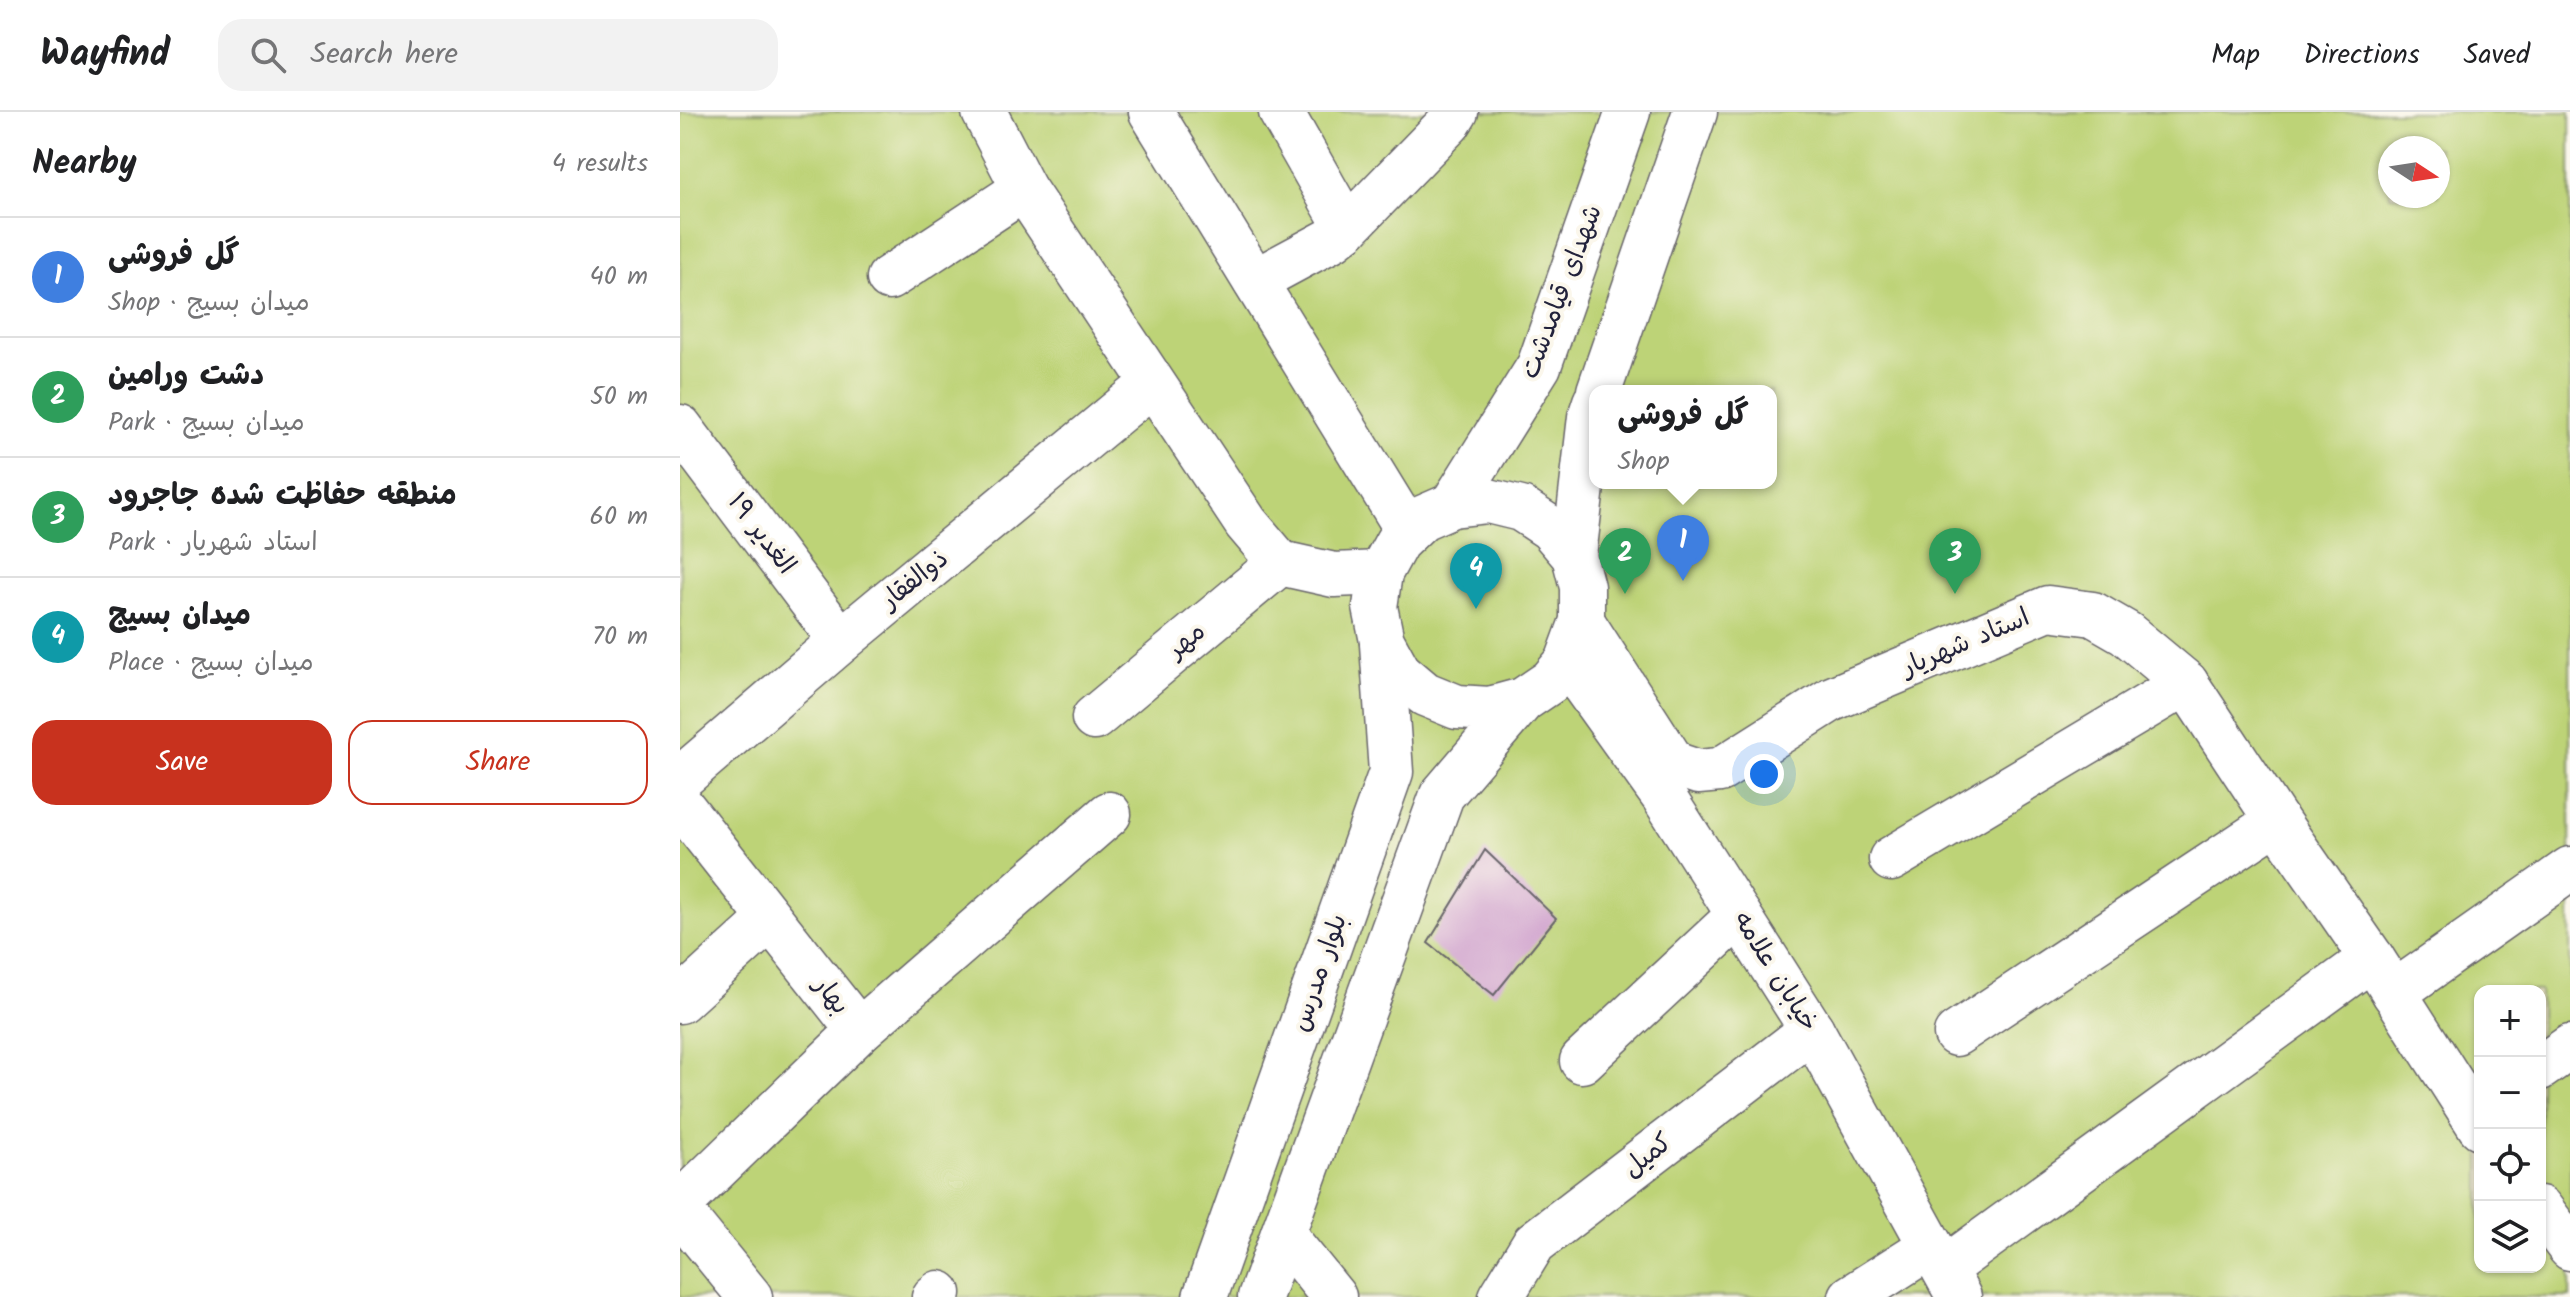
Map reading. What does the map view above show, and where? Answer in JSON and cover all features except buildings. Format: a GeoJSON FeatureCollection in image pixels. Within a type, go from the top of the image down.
{"type":"FeatureCollection","features":[{"type":"Feature","properties":{"kind":"street"},"geometry":{"type":"LineString","coordinates":[[984,112],[1024,189],[1246,523],[1280,563],[1334,575],[1380,573]]}},
{"type":"Feature","properties":{"kind":"street"},"geometry":{"type":"LineString","coordinates":[[1151,112],[1408,531]]}},
{"type":"Feature","properties":{"kind":"street"},"geometry":{"type":"LineString","coordinates":[[1281,112],[1347,228]]}},
{"type":"Feature","properties":{"kind":"street"},"geometry":{"type":"LineString","coordinates":[[1255,281],[1333,239],[1347,228],[1449,123],[1456,112]]}},
{"type":"Feature","properties":{"kind":"street","name":"شهدای قیامدشت"},"geometry":{"type":"LineString","coordinates":[[1452,505],[1539,366],[1628,112]]}},
{"type":"Feature","properties":{"kind":"street"},"geometry":{"type":"LineString","coordinates":[[1601,385],[1695,112]]}},
{"type":"Feature","properties":{"kind":"street"},"geometry":{"type":"LineString","coordinates":[[889,278],[1024,189]]}},
{"type":"Feature","properties":{"kind":"street","name":"ذوالفقار"},"geometry":{"type":"LineString","coordinates":[[684,775],[1152,384]]}},
{"type":"Feature","properties":{"kind":"street"},"geometry":{"type":"LineString","coordinates":[[1574,556],[1550,528],[1521,509],[1488,501],[1452,505],[1422,518],[1397,542],[1380,573],[1375,607],[1382,641],[1399,672],[1425,694],[1457,707],[1490,709],[1523,700],[1551,681],[1567,662],[1582,621],[1582,587],[1574,556],[1589,426]]}},
{"type":"Feature","properties":{"kind":"street","name":"الغدیر ۱۹"},"geometry":{"type":"LineString","coordinates":[[680,427],[841,641]]}},
{"type":"Feature","properties":{"kind":"street","name":"مهر"},"geometry":{"type":"LineString","coordinates":[[1094,718],[1280,563]]}},
{"type":"Feature","properties":{"kind":"street","name":"استاد شهریار"},"geometry":{"type":"LineString","coordinates":[[1582,621],[1674,764],[1698,772],[1720,770],[1832,699],[2048,608],[2093,614],[2126,633],[2186,683],[2474,1112]]}},
{"type":"Feature","properties":{"kind":"street","name":"بلوار مدرس"},"geometry":{"type":"LineString","coordinates":[[1205,1297],[1391,772],[1382,641]]}},
{"type":"Feature","properties":{"kind":"street","name":"خیابان علامه"},"geometry":{"type":"LineString","coordinates":[[1567,662],[1663,796],[1812,1030],[1945,1271]]}},
{"type":"Feature","properties":{"kind":"street"},"geometry":{"type":"LineString","coordinates":[[1891,859],[2186,683]]}},
{"type":"Feature","properties":{"kind":"street","name":"بلوار مدرس"},"geometry":{"type":"LineString","coordinates":[[1260,1297],[1442,795],[1523,700]]}},
{"type":"Feature","properties":{"kind":"street","name":"بهار"},"geometry":{"type":"LineString","coordinates":[[680,1204],[859,1031],[770,919],[684,775]]}},
{"type":"Feature","properties":{"kind":"street"},"geometry":{"type":"LineString","coordinates":[[859,1031],[1109,814]]}},
{"type":"Feature","properties":{"kind":"street"},"geometry":{"type":"LineString","coordinates":[[1956,1034],[2277,821]]}},
{"type":"Feature","properties":{"kind":"street"},"geometry":{"type":"LineString","coordinates":[[1851,1297],[1945,1271],[2383,975],[2570,869]]}},
{"type":"Feature","properties":{"kind":"street"},"geometry":{"type":"LineString","coordinates":[[1582,1061],[1739,915]]}},
{"type":"Feature","properties":{"kind":"street"},"geometry":{"type":"LineString","coordinates":[[680,1001],[770,919]]}},
{"type":"Feature","properties":{"kind":"street","name":"کمیل"},"geometry":{"type":"LineString","coordinates":[[1501,1297],[1534,1243],[1812,1030]]}},
{"type":"Feature","properties":{"kind":"street"},"geometry":{"type":"LineString","coordinates":[[2546,1064],[2570,1047]]}},
{"type":"Feature","properties":{"kind":"street"},"geometry":{"type":"LineString","coordinates":[[680,1211],[750,1297]]}},
{"type":"Feature","properties":{"kind":"street"},"geometry":{"type":"LineString","coordinates":[[2546,1216],[2570,1248]]}},
{"type":"Feature","properties":{"kind":"street"},"geometry":{"type":"LineString","coordinates":[[1283,1234],[1334,1297]]}},
{"type":"Feature","properties":{"kind":"green space"},"geometry":{"type":"Polygon","coordinates":[[[680,112],[2570,112],[2570,1297],[680,1297],[680,112]]]}},
{"type":"Feature","properties":{"kind":"place","name":"گل فروشی"},"geometry":{"type":"Point","coordinates":[1683,581]}},
{"type":"Feature","properties":{"kind":"place","name":"دشت ورامین"},"geometry":{"type":"Point","coordinates":[1625,594]}},
{"type":"Feature","properties":{"kind":"place","name":"منطقه حفاظت شده جاجرود"},"geometry":{"type":"Point","coordinates":[1955,594]}},
{"type":"Feature","properties":{"kind":"place","name":"میدان بسیج"},"geometry":{"type":"Point","coordinates":[1476,609]}}]}
